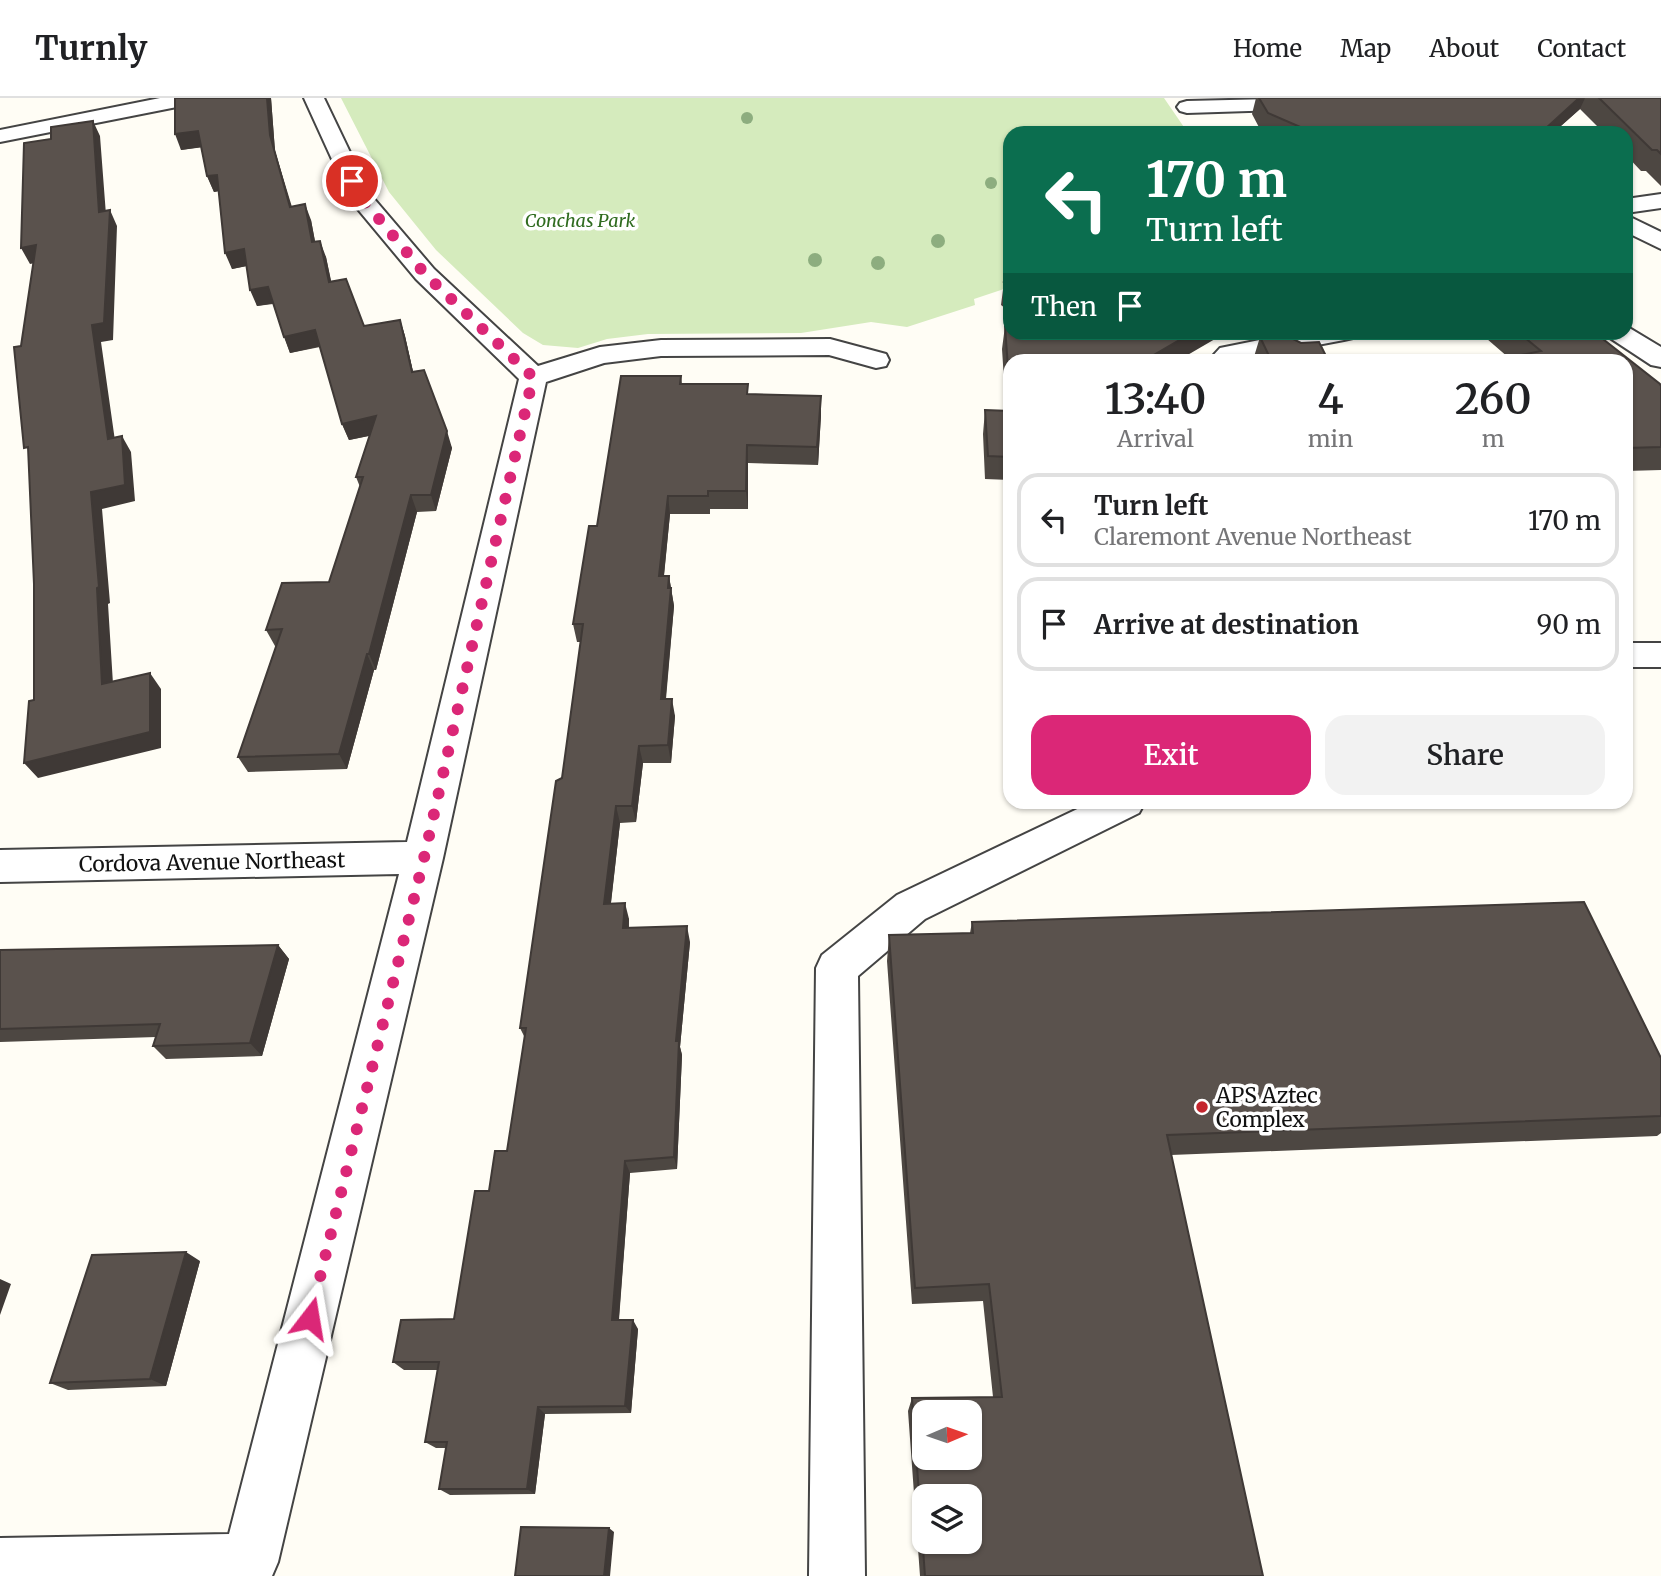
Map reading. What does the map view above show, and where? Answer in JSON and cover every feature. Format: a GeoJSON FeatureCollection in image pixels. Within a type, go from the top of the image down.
{"type":"FeatureCollection","features":[{"type":"Feature","properties":{"kind":"street"},"geometry":{"type":"LineString","coordinates":[[0,136],[192,98]]}},
{"type":"Feature","properties":{"kind":"street"},"geometry":{"type":"LineString","coordinates":[[314,98],[359,195],[425,274],[533,377]]}},
{"type":"Feature","properties":{"kind":"street"},"geometry":{"type":"LineString","coordinates":[[1185,102],[1327,103]]}},
{"type":"Feature","properties":{"kind":"street"},"geometry":{"type":"LineString","coordinates":[[1185,102],[1202,124]]}},
{"type":"Feature","properties":{"kind":"street"},"geometry":{"type":"LineString","coordinates":[[1633,205],[1661,201]]}},
{"type":"Feature","properties":{"kind":"street"},"geometry":{"type":"LineString","coordinates":[[1633,226],[1661,242]]}},
{"type":"Feature","properties":{"kind":"street"},"geometry":{"type":"LineString","coordinates":[[1633,332],[1661,327]]}},
{"type":"Feature","properties":{"kind":"street"},"geometry":{"type":"LineString","coordinates":[[1229,354],[1302,340]]}},
{"type":"Feature","properties":{"kind":"street"},"geometry":{"type":"LineString","coordinates":[[1632,340],[1661,359]]}},
{"type":"Feature","properties":{"kind":"street"},"geometry":{"type":"LineString","coordinates":[[533,377],[600,355],[661,348],[830,347],[876,360]]}},
{"type":"Feature","properties":{"kind":"street"},"geometry":{"type":"LineString","coordinates":[[0,1566],[250,1562],[424,858],[533,377]]}},
{"type":"Feature","properties":{"kind":"street"},"geometry":{"type":"LineString","coordinates":[[1633,655],[1661,655]]}},
{"type":"Feature","properties":{"kind":"street"},"geometry":{"type":"LineString","coordinates":[[837,1576],[837,968],[911,907],[1112,809]]}},
{"type":"Feature","properties":{"kind":"street","name":"Cordova Avenue Northeast"},"geometry":{"type":"LineString","coordinates":[[0,866],[424,858]]}},
{"type":"Feature","properties":{"kind":"green space","name":"Conchas Park"},"geometry":{"type":"Polygon","coordinates":[[[341,98],[1164,98],[1183,126],[1003,126],[1003,289],[974,299],[975,305],[907,327],[871,322],[801,333],[648,334],[607,339],[578,348],[543,345],[523,333],[436,250],[389,192],[341,98]]]}},
{"type":"Feature","properties":{"kind":"building"},"geometry":{"type":"Polygon","coordinates":[[[175,98],[267,98],[270,135],[290,207],[305,204],[312,242],[320,241],[329,282],[346,279],[364,326],[400,320],[412,372],[424,370],[447,431],[431,495],[411,495],[369,654],[339,754],[238,757],[282,629],[266,630],[282,583],[329,582],[363,477],[356,477],[376,416],[342,424],[315,330],[284,337],[268,287],[250,290],[244,249],[225,253],[217,175],[207,176],[198,131],[175,134],[175,98]]]}},
{"type":"Feature","properties":{"kind":"building"},"geometry":{"type":"Polygon","coordinates":[[[1259,98],[1579,98],[1548,126],[1298,126],[1268,113],[1259,98]]]}},
{"type":"Feature","properties":{"kind":"building"},"geometry":{"type":"Polygon","coordinates":[[[1599,98],[1661,98],[1661,154],[1652,150],[1633,131],[1633,126],[1628,126],[1599,98]]]}},
{"type":"Feature","properties":{"kind":"building"},"geometry":{"type":"Polygon","coordinates":[[[93,121],[99,212],[110,210],[104,323],[92,325],[108,439],[122,436],[125,485],[91,492],[99,587],[102,684],[150,673],[150,732],[24,763],[29,701],[34,700],[34,584],[28,447],[24,448],[14,347],[21,346],[36,245],[21,248],[24,143],[51,139],[51,127],[93,121]]]}},
{"type":"Feature","properties":{"kind":"building"},"geometry":{"type":"Polygon","coordinates":[[[1006,340],[1179,340],[1155,354],[1007,354],[1006,340]]]}},
{"type":"Feature","properties":{"kind":"building"},"geometry":{"type":"Polygon","coordinates":[[[1261,340],[1319,342],[1325,354],[1268,354],[1261,340]]]}},
{"type":"Feature","properties":{"kind":"building"},"geometry":{"type":"Polygon","coordinates":[[[1528,340],[1604,340],[1622,354],[1526,354],[1541,351],[1528,340]]]}},
{"type":"Feature","properties":{"kind":"building"},"geometry":{"type":"Polygon","coordinates":[[[1633,363],[1661,386],[1661,447],[1633,448],[1633,363]]]}},
{"type":"Feature","properties":{"kind":"building"},"geometry":{"type":"Polygon","coordinates":[[[621,376],[681,376],[680,384],[748,384],[747,394],[821,396],[817,447],[747,445],[746,491],[708,491],[708,496],[668,496],[659,576],[669,576],[668,588],[671,588],[661,699],[672,699],[668,745],[639,746],[632,806],[616,806],[604,904],[625,903],[623,928],[687,926],[676,1041],[679,1041],[674,1157],[625,1161],[612,1320],[633,1320],[625,1406],[538,1407],[527,1489],[439,1489],[447,1442],[425,1442],[439,1362],[393,1362],[401,1320],[454,1319],[475,1191],[489,1191],[495,1151],[507,1151],[526,1028],[520,1028],[556,781],[562,778],[583,624],[573,624],[589,526],[597,526],[621,376]]]}},
{"type":"Feature","properties":{"kind":"building"},"geometry":{"type":"Polygon","coordinates":[[[985,410],[1003,411],[1003,457],[988,456],[985,410]]]}},
{"type":"Feature","properties":{"kind":"building"},"geometry":{"type":"Polygon","coordinates":[[[1584,902],[1661,1058],[1661,1116],[1167,1135],[1263,1576],[925,1576],[923,1554],[982,1554],[982,1484],[918,1484],[917,1470],[982,1470],[982,1400],[912,1398],[1002,1397],[989,1284],[915,1288],[889,935],[973,933],[972,922],[1584,902]]]}},
{"type":"Feature","properties":{"kind":"building"},"geometry":{"type":"Polygon","coordinates":[[[278,945],[250,1043],[153,1046],[160,1024],[0,1029],[0,950],[278,945]]]}},
{"type":"Feature","properties":{"kind":"building"},"geometry":{"type":"Polygon","coordinates":[[[186,1252],[150,1379],[50,1383],[92,1255],[186,1252]]]}},
{"type":"Feature","properties":{"kind":"building"},"geometry":{"type":"Polygon","coordinates":[[[521,1527],[609,1528],[604,1576],[515,1576],[521,1527]]]}},
{"type":"Feature","properties":{"kind":"place","name":"APS Aztec Complex"},"geometry":{"type":"Point","coordinates":[1202,1107]}},
{"type":"Feature","properties":{"kind":"route"},"geometry":{"type":"LineString","coordinates":[[310,1318],[424,858],[533,377],[425,274],[359,195],[352,181]]}}]}
